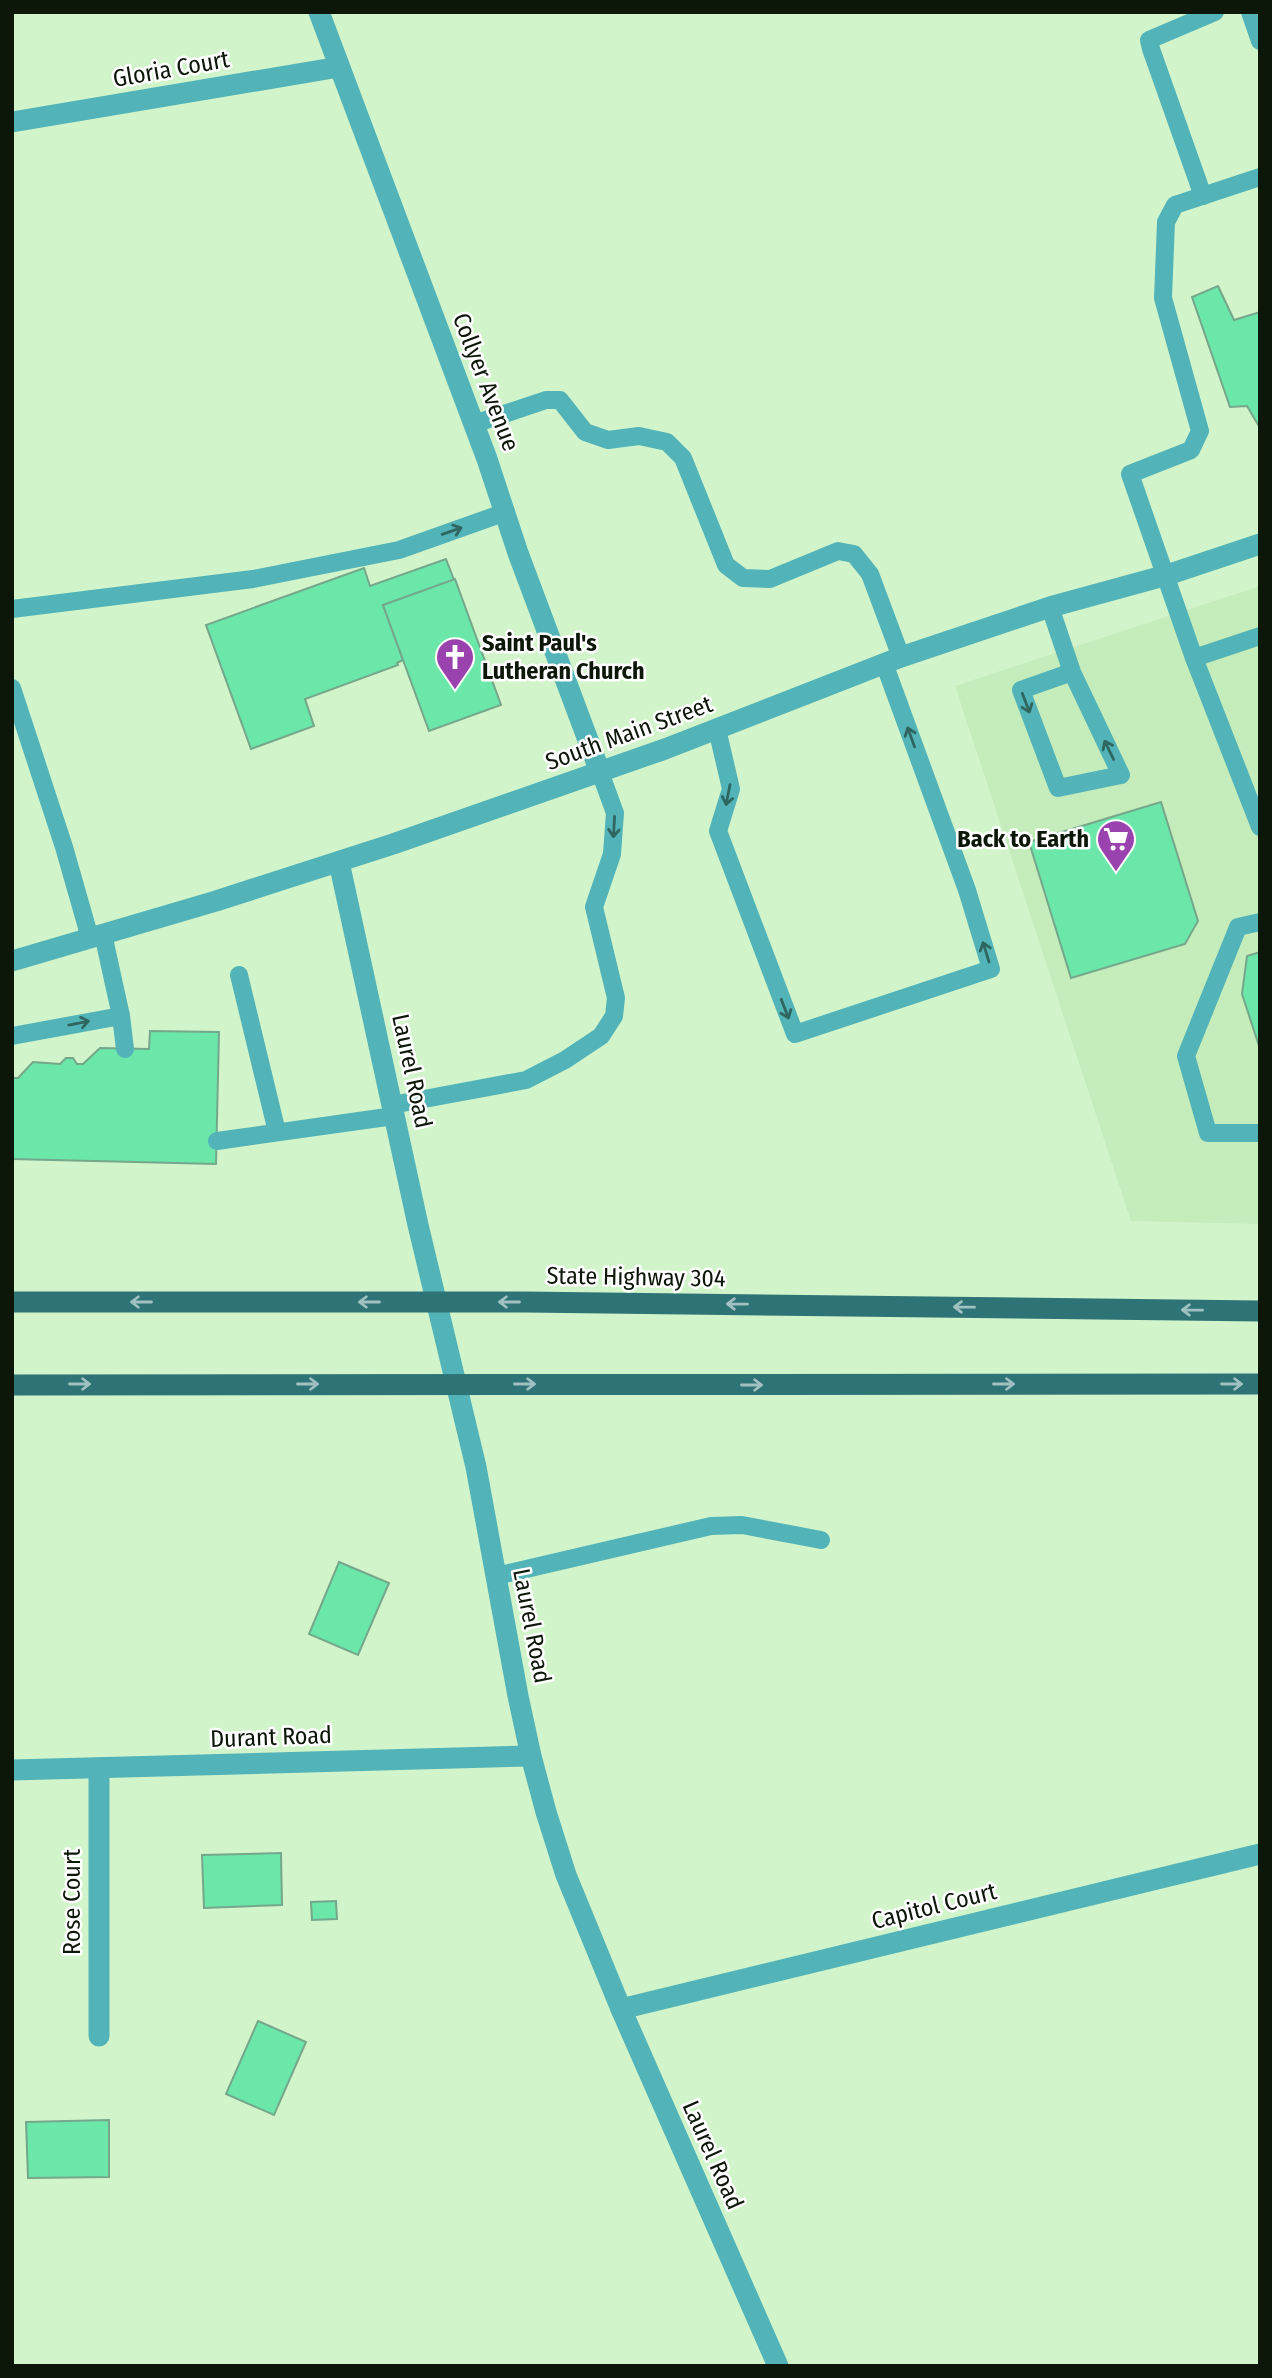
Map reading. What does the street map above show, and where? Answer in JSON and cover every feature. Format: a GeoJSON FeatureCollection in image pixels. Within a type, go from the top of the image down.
{"type":"FeatureCollection","features":[{"type":"Feature","properties":{"kind":"main road","name":"State Highway 304"},"geometry":{"type":"LineString","coordinates":[[12,1302],[437,1302],[1260,1311]]}},
{"type":"Feature","properties":{"kind":"main road"},"geometry":{"type":"LineString","coordinates":[[12,1385],[1260,1384]]}},
{"type":"Feature","properties":{"kind":"street","name":"Collyer Avenue"},"geometry":{"type":"LineString","coordinates":[[319,12],[474,424],[518,553],[600,772]]}},
{"type":"Feature","properties":{"kind":"street","name":"Gloria Court"},"geometry":{"type":"LineString","coordinates":[[12,122],[339,67]]}},
{"type":"Feature","properties":{"kind":"street","name":"South Main Street"},"geometry":{"type":"LineString","coordinates":[[12,961],[339,862],[600,772],[892,660],[1049,607],[1167,575],[1260,544]]}},
{"type":"Feature","properties":{"kind":"street","name":"Laurel Road"},"geometry":{"type":"LineString","coordinates":[[339,862],[393,1111],[476,1467],[531,1756],[546,1812],[566,1875],[621,2009],[778,2366]]}},
{"type":"Feature","properties":{"kind":"street","name":"Durant Road"},"geometry":{"type":"LineString","coordinates":[[12,1770],[531,1756]]}},
{"type":"Feature","properties":{"kind":"street","name":"Rose Court"},"geometry":{"type":"LineString","coordinates":[[99,1768],[99,2036]]}},
{"type":"Feature","properties":{"kind":"street","name":"Capitol Court"},"geometry":{"type":"LineString","coordinates":[[621,2009],[1260,1854]]}},
{"type":"Feature","properties":{"kind":"lane"},"geometry":{"type":"LineString","coordinates":[[1203,196],[1149,40],[1215,12]]}},
{"type":"Feature","properties":{"kind":"lane"},"geometry":{"type":"LineString","coordinates":[[1250,12],[1260,41]]}},
{"type":"Feature","properties":{"kind":"lane"},"geometry":{"type":"LineString","coordinates":[[1260,177],[1175,205],[1166,222],[1163,298],[1200,431],[1191,450],[1130,474],[1194,658],[1260,827]]}},
{"type":"Feature","properties":{"kind":"lane"},"geometry":{"type":"LineString","coordinates":[[474,424],[546,400],[560,400],[585,432],[608,440],[639,436],[667,442],[683,458],[726,565],[743,578],[770,579],[838,551],[854,554],[870,574],[892,660],[968,890],[991,970],[795,1034],[718,831],[731,789],[717,729]]}},
{"type":"Feature","properties":{"kind":"lane"},"geometry":{"type":"LineString","coordinates":[[12,609],[253,579],[399,550],[506,512]]}},
{"type":"Feature","properties":{"kind":"lane"},"geometry":{"type":"LineString","coordinates":[[1049,607],[1072,672],[1121,775],[1058,788],[1021,690],[1072,672]]}},
{"type":"Feature","properties":{"kind":"lane"},"geometry":{"type":"LineString","coordinates":[[1194,658],[1260,636]]}},
{"type":"Feature","properties":{"kind":"lane"},"geometry":{"type":"LineString","coordinates":[[12,688],[64,847],[97,936],[121,1016],[125,1049]]}},
{"type":"Feature","properties":{"kind":"lane"},"geometry":{"type":"LineString","coordinates":[[217,1141],[393,1111],[526,1080],[565,1060],[601,1036],[614,1016],[616,998],[594,907],[612,854],[615,813],[600,772]]}},
{"type":"Feature","properties":{"kind":"lane"},"geometry":{"type":"LineString","coordinates":[[1260,922],[1238,926],[1186,1056],[1208,1133],[1260,1133]]}},
{"type":"Feature","properties":{"kind":"lane"},"geometry":{"type":"LineString","coordinates":[[239,975],[277,1132]]}},
{"type":"Feature","properties":{"kind":"lane"},"geometry":{"type":"LineString","coordinates":[[12,1036],[121,1016]]}},
{"type":"Feature","properties":{"kind":"lane"},"geometry":{"type":"LineString","coordinates":[[496,1576],[712,1525],[742,1525],[821,1540]]}},
{"type":"Feature","properties":{"kind":"shaded area"},"geometry":{"type":"Polygon","coordinates":[[[1260,586],[1260,1224],[1131,1221],[955,686],[1260,586]]]}},
{"type":"Feature","properties":{"kind":"building"},"geometry":{"type":"Polygon","coordinates":[[[1218,286],[1234,320],[1260,312],[1260,428],[1247,406],[1230,407],[1192,297],[1218,286]]]}},
{"type":"Feature","properties":{"kind":"building"},"geometry":{"type":"Polygon","coordinates":[[[446,559],[454,580],[383,605],[403,660],[397,663],[398,665],[305,699],[314,726],[251,749],[206,625],[364,568],[370,586],[446,559]]]}},
{"type":"Feature","properties":{"kind":"building"},"geometry":{"type":"Polygon","coordinates":[[[455,579],[501,705],[429,731],[383,605],[455,579]]]}},
{"type":"Feature","properties":{"kind":"building"},"geometry":{"type":"Polygon","coordinates":[[[1161,802],[1198,921],[1185,944],[1071,978],[1029,842],[1161,802]]]}},
{"type":"Feature","properties":{"kind":"building"},"geometry":{"type":"Polygon","coordinates":[[[1260,952],[1260,1049],[1242,994],[1247,956],[1260,952]]]}},
{"type":"Feature","properties":{"kind":"building"},"geometry":{"type":"Polygon","coordinates":[[[150,1031],[219,1032],[216,1164],[12,1159],[12,1078],[18,1078],[33,1062],[60,1064],[66,1058],[73,1058],[77,1064],[83,1064],[100,1048],[149,1049],[150,1031]]]}},
{"type":"Feature","properties":{"kind":"building"},"geometry":{"type":"Polygon","coordinates":[[[339,1562],[389,1583],[358,1655],[309,1634],[339,1562]]]}},
{"type":"Feature","properties":{"kind":"building"},"geometry":{"type":"Polygon","coordinates":[[[281,1853],[282,1905],[204,1908],[202,1855],[281,1853]]]}},
{"type":"Feature","properties":{"kind":"building"},"geometry":{"type":"Polygon","coordinates":[[[336,1901],[337,1919],[312,1920],[311,1902],[336,1901]]]}},
{"type":"Feature","properties":{"kind":"building"},"geometry":{"type":"Polygon","coordinates":[[[258,2021],[306,2042],[274,2115],[226,2094],[258,2021]]]}},
{"type":"Feature","properties":{"kind":"building"},"geometry":{"type":"Polygon","coordinates":[[[109,2120],[109,2177],[28,2178],[26,2122],[109,2120]]]}},
{"type":"Feature","properties":{"kind":"place","name":"Saint Paul's Lutheran Church"},"geometry":{"type":"Point","coordinates":[455,691]}},
{"type":"Feature","properties":{"kind":"place","name":"Back to Earth"},"geometry":{"type":"Point","coordinates":[1116,873]}}]}
